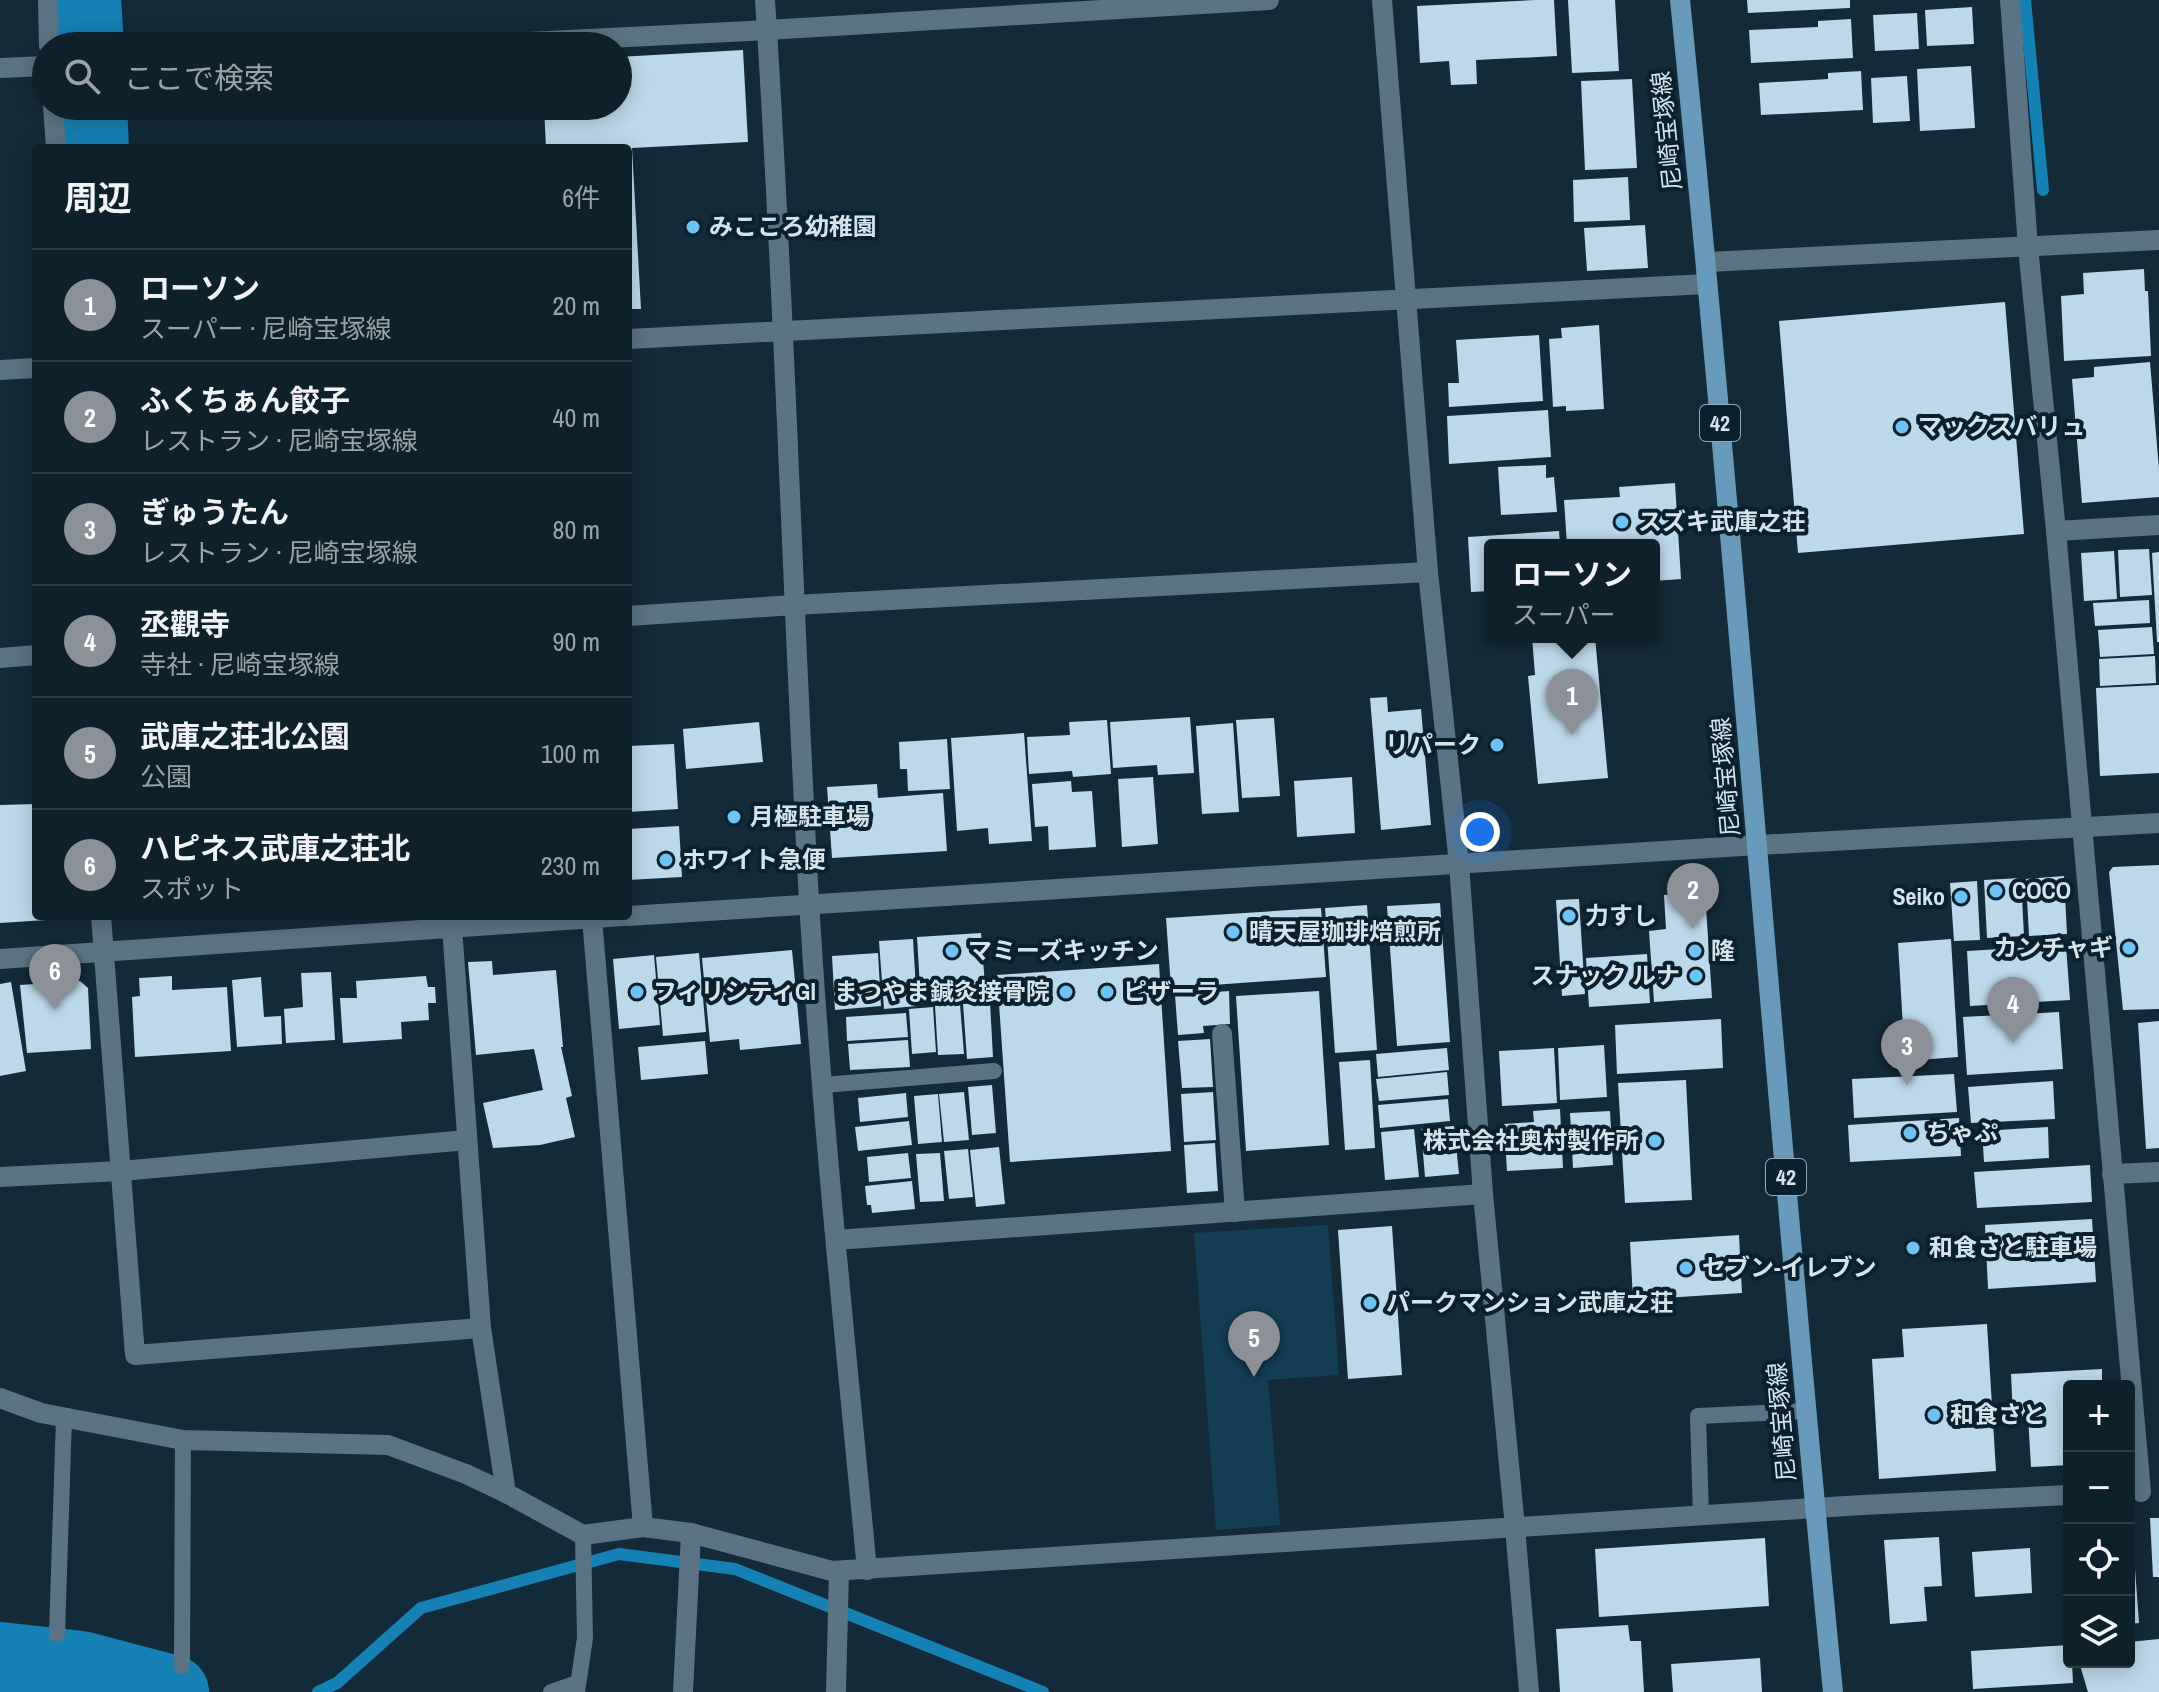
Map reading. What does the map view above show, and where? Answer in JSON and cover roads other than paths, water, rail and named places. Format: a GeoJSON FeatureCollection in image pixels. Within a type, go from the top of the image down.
{"type":"FeatureCollection","features":[{"type":"Feature","properties":{"kind":"main road","name":"尼崎宝塚線"},"geometry":{"type":"LineString","coordinates":[[1680,0],[1707,262],[1833,1692]]}},
{"type":"Feature","properties":{"kind":"street"},"geometry":{"type":"LineString","coordinates":[[48,0],[49,32]]}},
{"type":"Feature","properties":{"kind":"street"},"geometry":{"type":"LineString","coordinates":[[765,0],[809,905],[867,1570]]}},
{"type":"Feature","properties":{"kind":"street"},"geometry":{"type":"LineString","coordinates":[[632,37],[1269,0]]}},
{"type":"Feature","properties":{"kind":"street"},"geometry":{"type":"LineString","coordinates":[[1382,0],[1428,572],[1459,864],[1483,1194],[1529,1692]]}},
{"type":"Feature","properties":{"kind":"street"},"geometry":{"type":"LineString","coordinates":[[2010,0],[2028,247],[2143,1491]]}},
{"type":"Feature","properties":{"kind":"street"},"geometry":{"type":"LineString","coordinates":[[0,68],[32,67]]}},
{"type":"Feature","properties":{"kind":"street"},"geometry":{"type":"LineString","coordinates":[[54,120],[56,144]]}},
{"type":"Feature","properties":{"kind":"street"},"geometry":{"type":"LineString","coordinates":[[1707,262],[2159,240]]}},
{"type":"Feature","properties":{"kind":"street"},"geometry":{"type":"LineString","coordinates":[[632,339],[1707,284]]}},
{"type":"Feature","properties":{"kind":"street"},"geometry":{"type":"LineString","coordinates":[[0,370],[32,368]]}},
{"type":"Feature","properties":{"kind":"street"},"geometry":{"type":"LineString","coordinates":[[2056,531],[2159,525]]}},
{"type":"Feature","properties":{"kind":"street"},"geometry":{"type":"LineString","coordinates":[[632,616],[1428,572]]}},
{"type":"Feature","properties":{"kind":"street"},"geometry":{"type":"LineString","coordinates":[[0,658],[32,655]]}},
{"type":"Feature","properties":{"kind":"street"},"geometry":{"type":"LineString","coordinates":[[632,916],[2159,823]]}},
{"type":"Feature","properties":{"kind":"street"},"geometry":{"type":"LineString","coordinates":[[101,920],[135,1355],[481,1328]]}},
{"type":"Feature","properties":{"kind":"street"},"geometry":{"type":"LineString","coordinates":[[0,959],[561,920]]}},
{"type":"Feature","properties":{"kind":"street"},"geometry":{"type":"LineString","coordinates":[[592,920],[643,1527]]}},
{"type":"Feature","properties":{"kind":"street"},"geometry":{"type":"LineString","coordinates":[[452,927],[481,1328],[506,1493]]}},
{"type":"Feature","properties":{"kind":"street"},"geometry":{"type":"LineString","coordinates":[[1222,1034],[1235,1212]]}},
{"type":"Feature","properties":{"kind":"street"},"geometry":{"type":"LineString","coordinates":[[0,1177],[121,1171],[467,1140]]}},
{"type":"Feature","properties":{"kind":"street"},"geometry":{"type":"LineString","coordinates":[[2112,1174],[2159,1172]]}},
{"type":"Feature","properties":{"kind":"street"},"geometry":{"type":"LineString","coordinates":[[836,1240],[1483,1194]]}},
{"type":"Feature","properties":{"kind":"street"},"geometry":{"type":"LineString","coordinates":[[0,1398],[41,1413],[183,1440],[388,1445],[466,1474],[506,1493],[582,1544],[643,1527],[690,1552],[839,1582],[867,1570],[1515,1527],[2063,1495]]}},
{"type":"Feature","properties":{"kind":"street"},"geometry":{"type":"LineString","coordinates":[[683,1692],[690,1552]]}},
{"type":"Feature","properties":{"kind":"street"},"geometry":{"type":"LineString","coordinates":[[836,1692],[839,1582]]}},
{"type":"Feature","properties":{"kind":"lane"},"geometry":{"type":"LineString","coordinates":[[823,1085],[994,1071]]}},
{"type":"Feature","properties":{"kind":"lane"},"geometry":{"type":"LineString","coordinates":[[1701,1516],[1698,1416],[1807,1411]]}},
{"type":"Feature","properties":{"kind":"lane"},"geometry":{"type":"LineString","coordinates":[[57,1634],[64,1418]]}},
{"type":"Feature","properties":{"kind":"lane"},"geometry":{"type":"LineString","coordinates":[[182,1666],[183,1440]]}},
{"type":"Feature","properties":{"kind":"lane"},"geometry":{"type":"LineString","coordinates":[[551,1692],[577,1688],[585,1638],[582,1544]]}},
{"type":"Feature","properties":{"kind":"waterway"},"geometry":{"type":"LineString","coordinates":[[84,0],[86,32]]}},
{"type":"Feature","properties":{"kind":"waterway"},"geometry":{"type":"LineString","coordinates":[[2025,0],[2043,190]]}},
{"type":"Feature","properties":{"kind":"waterway"},"geometry":{"type":"LineString","coordinates":[[91,120],[92,144]]}},
{"type":"Feature","properties":{"kind":"waterway"},"geometry":{"type":"LineString","coordinates":[[318,1692],[337,1683],[421,1608],[619,1554],[735,1569],[1043,1692]]}},
{"type":"Feature","properties":{"kind":"waterway"},"geometry":{"type":"LineString","coordinates":[[0,1659],[81,1668],[172,1692]]}},
{"type":"Feature","properties":{"kind":"place","name":"みこころ幼稚園"},"geometry":{"type":"Point","coordinates":[693,227]}},
{"type":"Feature","properties":{"kind":"place","name":"マックスバリュ"},"geometry":{"type":"Point","coordinates":[1902,427]}},
{"type":"Feature","properties":{"kind":"place","name":"スズキ武庫之荘"},"geometry":{"type":"Point","coordinates":[1622,522]}},
{"type":"Feature","properties":{"kind":"place","name":"ローソン"},"geometry":{"type":"Point","coordinates":[1572,735]}},
{"type":"Feature","properties":{"kind":"place","name":"リパーク"},"geometry":{"type":"Point","coordinates":[1497,745]}},
{"type":"Feature","properties":{"kind":"place","name":"月極駐車場"},"geometry":{"type":"Point","coordinates":[734,817]}},
{"type":"Feature","properties":{"kind":"place","name":"ホワイト急便"},"geometry":{"type":"Point","coordinates":[666,860]}},
{"type":"Feature","properties":{"kind":"place","name":"COCO"},"geometry":{"type":"Point","coordinates":[1996,891]}},
{"type":"Feature","properties":{"kind":"place","name":"Seiko"},"geometry":{"type":"Point","coordinates":[1961,897]}},
{"type":"Feature","properties":{"kind":"place","name":"力すし"},"geometry":{"type":"Point","coordinates":[1569,916]}},
{"type":"Feature","properties":{"kind":"place","name":"ふくちぁん餃子"},"geometry":{"type":"Point","coordinates":[1693,929]}},
{"type":"Feature","properties":{"kind":"place","name":"晴天屋珈琲焙煎所"},"geometry":{"type":"Point","coordinates":[1233,932]}},
{"type":"Feature","properties":{"kind":"place","name":"カンチャギ"},"geometry":{"type":"Point","coordinates":[2129,948]}},
{"type":"Feature","properties":{"kind":"place","name":"マミーズキッチン"},"geometry":{"type":"Point","coordinates":[952,951]}},
{"type":"Feature","properties":{"kind":"place","name":"隆"},"geometry":{"type":"Point","coordinates":[1695,951]}},
{"type":"Feature","properties":{"kind":"place","name":"スナック ルナ"},"geometry":{"type":"Point","coordinates":[1696,976]}},
{"type":"Feature","properties":{"kind":"place","name":"フィリシティGI"},"geometry":{"type":"Point","coordinates":[637,992]}},
{"type":"Feature","properties":{"kind":"place","name":"まつやま鍼灸接骨院"},"geometry":{"type":"Point","coordinates":[1066,992]}},
{"type":"Feature","properties":{"kind":"place","name":"ピザーラ"},"geometry":{"type":"Point","coordinates":[1107,992]}},
{"type":"Feature","properties":{"kind":"place","name":"ハピネス武庫之荘北"},"geometry":{"type":"Point","coordinates":[55,1010]}},
{"type":"Feature","properties":{"kind":"place","name":"丞觀寺"},"geometry":{"type":"Point","coordinates":[2013,1043]}},
{"type":"Feature","properties":{"kind":"place","name":"ぎゅうたん"},"geometry":{"type":"Point","coordinates":[1907,1085]}},
{"type":"Feature","properties":{"kind":"place","name":"ちゃぷ"},"geometry":{"type":"Point","coordinates":[1910,1133]}},
{"type":"Feature","properties":{"kind":"place","name":"株式会社奥村製作所"},"geometry":{"type":"Point","coordinates":[1655,1141]}},
{"type":"Feature","properties":{"kind":"place","name":"和食さと駐車場"},"geometry":{"type":"Point","coordinates":[1913,1248]}},
{"type":"Feature","properties":{"kind":"place","name":"セブン-イレブン"},"geometry":{"type":"Point","coordinates":[1686,1268]}},
{"type":"Feature","properties":{"kind":"place","name":"パークマンション武庫之荘"},"geometry":{"type":"Point","coordinates":[1370,1303]}},
{"type":"Feature","properties":{"kind":"place","name":"武庫之荘北公園"},"geometry":{"type":"Point","coordinates":[1254,1377]}},
{"type":"Feature","properties":{"kind":"place","name":"和食さと"},"geometry":{"type":"Point","coordinates":[1934,1415]}}]}
